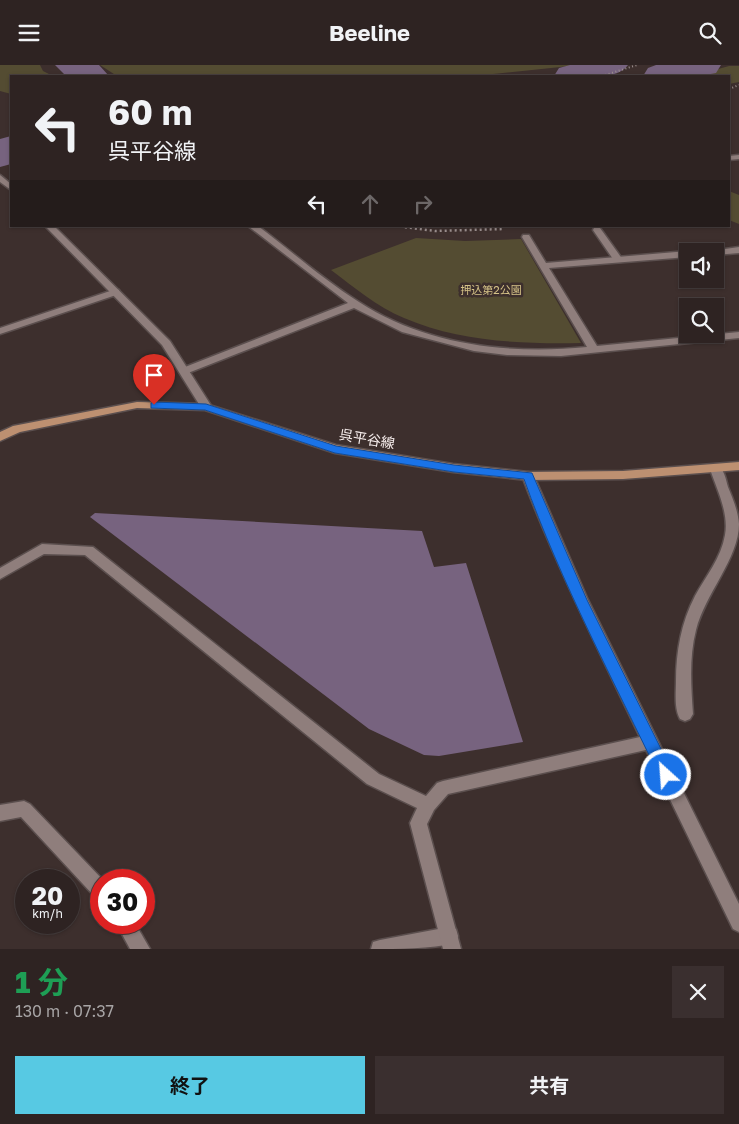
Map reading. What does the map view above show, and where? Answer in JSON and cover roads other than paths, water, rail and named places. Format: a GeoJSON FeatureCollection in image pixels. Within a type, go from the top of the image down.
{"type":"FeatureCollection","features":[{"type":"Feature","properties":{"kind":"main road","name":"呉平谷線"},"geometry":{"type":"LineString","coordinates":[[0,437],[17,429],[137,405],[206,407],[335,449],[454,468],[528,476],[623,475],[739,466]]}},
{"type":"Feature","properties":{"kind":"street"},"geometry":{"type":"LineString","coordinates":[[0,177],[10,187]]}},
{"type":"Feature","properties":{"kind":"street"},"geometry":{"type":"LineString","coordinates":[[50,227],[166,343],[206,407]]}},
{"type":"Feature","properties":{"kind":"street"},"geometry":{"type":"LineString","coordinates":[[253,227],[355,303],[406,330],[474,348],[531,353],[739,335]]}},
{"type":"Feature","properties":{"kind":"street"},"geometry":{"type":"LineString","coordinates":[[597,230],[618,260]]}},
{"type":"Feature","properties":{"kind":"street"},"geometry":{"type":"LineString","coordinates":[[526,237],[594,349]]}},
{"type":"Feature","properties":{"kind":"street"},"geometry":{"type":"LineString","coordinates":[[724,251],[739,250]]}},
{"type":"Feature","properties":{"kind":"street"},"geometry":{"type":"LineString","coordinates":[[544,266],[679,255]]}},
{"type":"Feature","properties":{"kind":"street"},"geometry":{"type":"LineString","coordinates":[[0,331],[116,292]]}},
{"type":"Feature","properties":{"kind":"street"},"geometry":{"type":"LineString","coordinates":[[184,371],[355,303]]}},
{"type":"Feature","properties":{"kind":"street"},"geometry":{"type":"LineString","coordinates":[[684,714],[682,678],[688,628],[698,603],[731,542],[731,508],[716,469]]}},
{"type":"Feature","properties":{"kind":"street"},"geometry":{"type":"LineString","coordinates":[[528,476],[581,600],[739,923]]}},
{"type":"Feature","properties":{"kind":"street"},"geometry":{"type":"LineString","coordinates":[[0,574],[42,549],[88,550],[373,779],[428,805]]}},
{"type":"Feature","properties":{"kind":"street"},"geometry":{"type":"LineString","coordinates":[[380,949],[450,943],[418,823],[428,805],[443,788],[650,742]]}},
{"type":"Feature","properties":{"kind":"street"},"geometry":{"type":"LineString","coordinates":[[0,813],[24,809],[90,879]]}},
{"type":"Feature","properties":{"kind":"street"},"geometry":{"type":"LineString","coordinates":[[132,934],[141,949]]}},
{"type":"Feature","properties":{"kind":"waterway"},"geometry":{"type":"LineString","coordinates":[[73,65],[89,75]]}},
{"type":"Feature","properties":{"kind":"waterway"},"geometry":{"type":"LineString","coordinates":[[575,75],[610,65]]}},
{"type":"Feature","properties":{"kind":"waterway"},"geometry":{"type":"LineString","coordinates":[[664,75],[679,69],[703,65]]}},
{"type":"Feature","properties":{"kind":"waterway"},"geometry":{"type":"LineString","coordinates":[[0,154],[10,149]]}},
{"type":"Feature","properties":{"kind":"park label","name":"押込第2公園"},"geometry":{"type":"Point","coordinates":[491,290]}}]}
